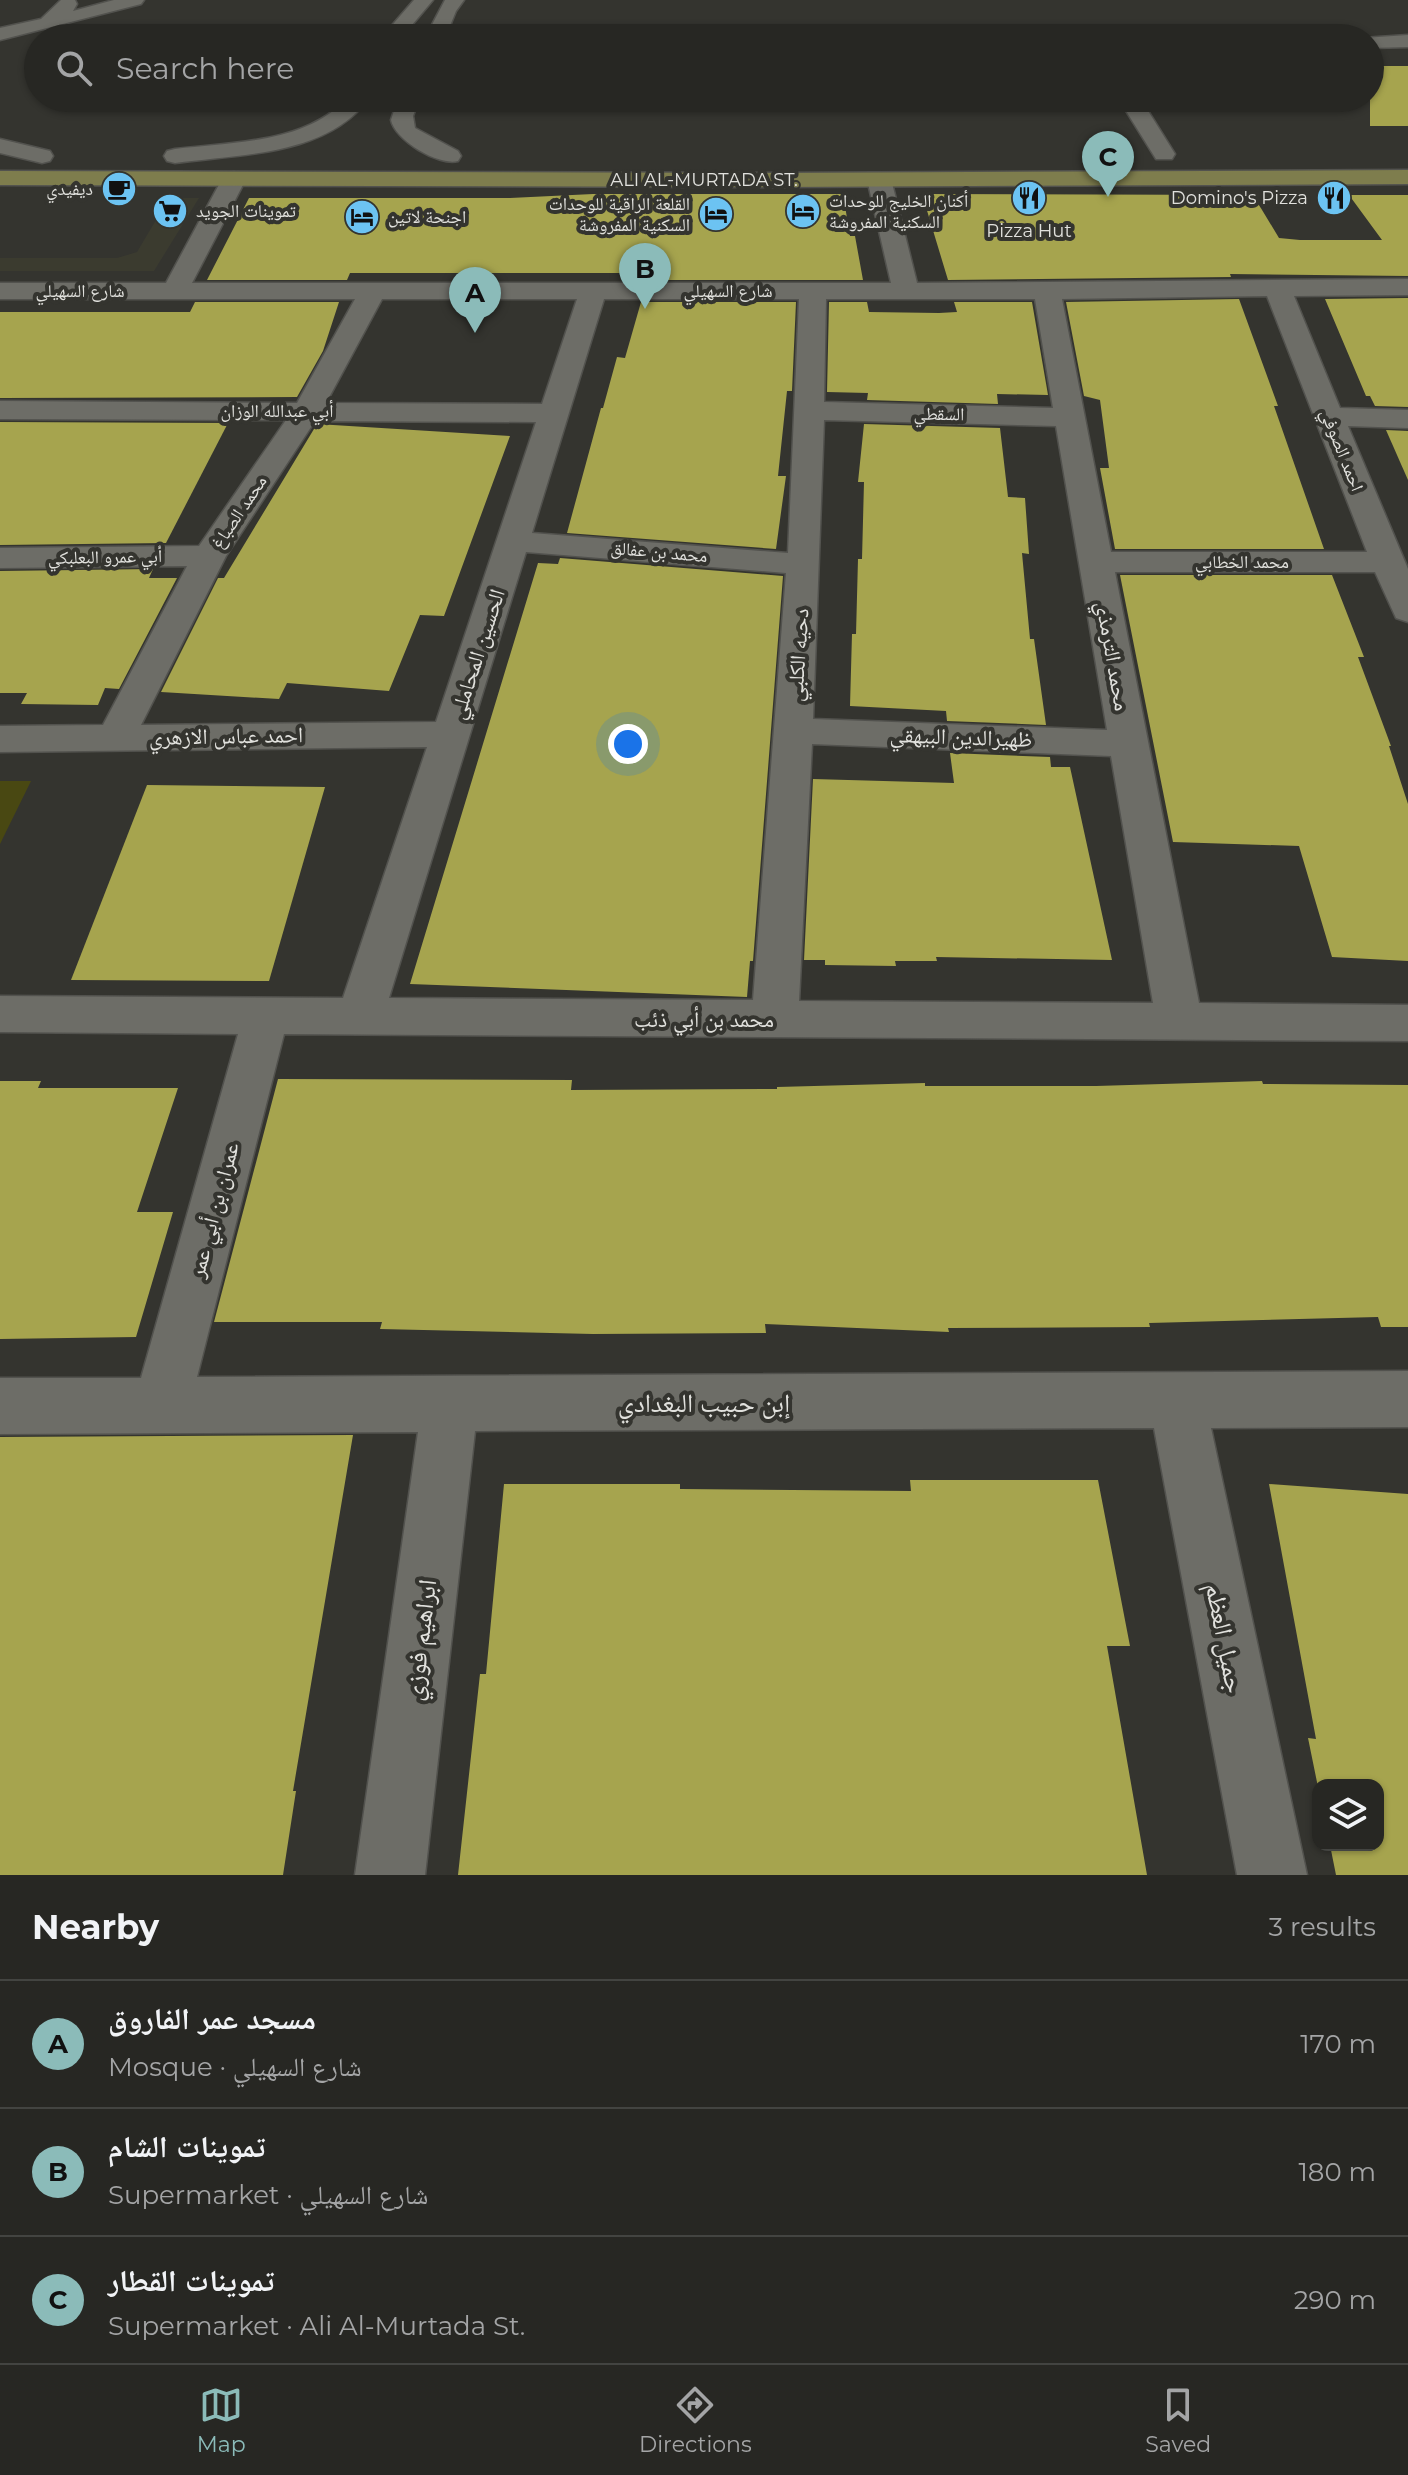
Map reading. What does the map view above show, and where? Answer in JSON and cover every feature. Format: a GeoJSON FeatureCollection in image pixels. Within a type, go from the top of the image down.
{"type":"FeatureCollection","features":[{"type":"Feature","properties":{"kind":"main road"},"geometry":{"type":"LineString","coordinates":[[1132,154],[1172,154]]}},
{"type":"Feature","properties":{"kind":"main road"},"geometry":{"type":"LineString","coordinates":[[0,156],[313,156]]}},
{"type":"Feature","properties":{"kind":"main road"},"geometry":{"type":"LineString","coordinates":[[404,156],[458,156]]}},
{"type":"Feature","properties":{"kind":"main road","name":"ALI AL-MURTADA ST."},"geometry":{"type":"LineString","coordinates":[[0,178],[1408,177]]}},
{"type":"Feature","properties":{"kind":"street"},"geometry":{"type":"LineString","coordinates":[[46,24],[63,14],[68,3],[64,0]]}},
{"type":"Feature","properties":{"kind":"street"},"geometry":{"type":"LineString","coordinates":[[46,24],[135,0]]}},
{"type":"Feature","properties":{"kind":"street"},"geometry":{"type":"LineString","coordinates":[[403,24],[424,0]]}},
{"type":"Feature","properties":{"kind":"street"},"geometry":{"type":"LineString","coordinates":[[441,24],[455,0]]}},
{"type":"Feature","properties":{"kind":"street"},"geometry":{"type":"LineString","coordinates":[[1384,42],[1408,41]]}},
{"type":"Feature","properties":{"kind":"street"},"geometry":{"type":"LineString","coordinates":[[175,156],[293,138],[317,130],[348,112]]}},
{"type":"Feature","properties":{"kind":"street"},"geometry":{"type":"LineString","coordinates":[[404,112],[401,119],[407,133],[458,156]]}},
{"type":"Feature","properties":{"kind":"street"},"geometry":{"type":"LineString","coordinates":[[1140,112],[1172,154]]}},
{"type":"Feature","properties":{"kind":"street"},"geometry":{"type":"LineString","coordinates":[[0,146],[42,156]]}},
{"type":"Feature","properties":{"kind":"street"},"geometry":{"type":"LineString","coordinates":[[175,291],[234,179]]}},
{"type":"Feature","properties":{"kind":"street"},"geometry":{"type":"LineString","coordinates":[[879,179],[906,291]]}},
{"type":"Feature","properties":{"kind":"street","name":"شارع السهيلي"},"geometry":{"type":"LineString","coordinates":[[0,291],[1047,291],[1408,287]]}},
{"type":"Feature","properties":{"kind":"street","name":"احمد الصوفي"},"geometry":{"type":"LineString","coordinates":[[1277,288],[1408,611]]}},
{"type":"Feature","properties":{"kind":"street","name":"محمد الصباغ"},"geometry":{"type":"LineString","coordinates":[[115,738],[209,556],[307,411],[373,291]]}},
{"type":"Feature","properties":{"kind":"street","name":"الحسين المحاملي"},"geometry":{"type":"LineString","coordinates":[[360,1017],[593,291]]}},
{"type":"Feature","properties":{"kind":"street","name":"دحيه الكلبي"},"geometry":{"type":"LineString","coordinates":[[775,1019],[804,564],[813,291]]}},
{"type":"Feature","properties":{"kind":"street","name":"محمد الترمذي"},"geometry":{"type":"LineString","coordinates":[[1047,291],[1179,1022]]}},
{"type":"Feature","properties":{"kind":"street","name":"أبي عبدالله الوزان"},"geometry":{"type":"LineString","coordinates":[[0,410],[554,413]]}},
{"type":"Feature","properties":{"kind":"street","name":"السقطي"},"geometry":{"type":"LineString","coordinates":[[809,411],[1069,417]]}},
{"type":"Feature","properties":{"kind":"street"},"geometry":{"type":"LineString","coordinates":[[1328,416],[1408,419]]}},
{"type":"Feature","properties":{"kind":"street","name":"محمد بن عفالق"},"geometry":{"type":"LineString","coordinates":[[513,541],[804,564]]}},
{"type":"Feature","properties":{"kind":"street","name":"أبي عمرو البعلبكي"},"geometry":{"type":"LineString","coordinates":[[0,558],[209,556]]}},
{"type":"Feature","properties":{"kind":"street","name":"محمد الخطابي"},"geometry":{"type":"LineString","coordinates":[[1096,562],[1388,562]]}},
{"type":"Feature","properties":{"kind":"street","name":"ظهيرالدين البيهقي"},"geometry":{"type":"LineString","coordinates":[[794,731],[1129,744]]}},
{"type":"Feature","properties":{"kind":"street","name":"احمد عباس الازهري"},"geometry":{"type":"LineString","coordinates":[[0,739],[451,734]]}},
{"type":"Feature","properties":{"kind":"street","name":"محمد بن أبي ذئب"},"geometry":{"type":"LineString","coordinates":[[0,1014],[1408,1023]]}},
{"type":"Feature","properties":{"kind":"street","name":"عمران بن أبي عمر"},"geometry":{"type":"LineString","coordinates":[[162,1405],[266,1016]]}},
{"type":"Feature","properties":{"kind":"street","name":"إبن حبيب البغدادي"},"geometry":{"type":"LineString","coordinates":[[0,1406],[1408,1399]]}},
{"type":"Feature","properties":{"kind":"street","name":"جميل العظم"},"geometry":{"type":"LineString","coordinates":[[1177,1400],[1272,1875]]}},
{"type":"Feature","properties":{"kind":"street","name":"ابراهيم فوزي"},"geometry":{"type":"LineString","coordinates":[[390,1875],[450,1404]]}},
{"type":"Feature","properties":{"kind":"shaded area"},"geometry":{"type":"Polygon","coordinates":[[[169,198],[199,198],[154,271],[0,271],[0,258],[117,258],[137,252],[169,198]]]}},
{"type":"Feature","properties":{"kind":"shaded area"},"geometry":{"type":"Polygon","coordinates":[[[0,781],[31,781],[0,844],[0,781]]]}},
{"type":"Feature","properties":{"kind":"building"},"geometry":{"type":"Polygon","coordinates":[[[1384,66],[1408,66],[1408,126],[1370,126],[1370,112],[1384,112],[1384,66]]]}},
{"type":"Feature","properties":{"kind":"building"},"geometry":{"type":"Polygon","coordinates":[[[593,194],[843,194],[850,236],[855,236],[863,280],[647,280],[649,273],[350,273],[347,280],[207,280],[249,198],[510,198],[593,194]]]}},
{"type":"Feature","properties":{"kind":"building"},"geometry":{"type":"Polygon","coordinates":[[[922,194],[1253,195],[1279,238],[1300,240],[1382,240],[1349,195],[1408,195],[1408,276],[1230,274],[1231,277],[948,280],[922,194]]]}},
{"type":"Feature","properties":{"kind":"building"},"geometry":{"type":"Polygon","coordinates":[[[1408,298],[1408,407],[1375,406],[1370,396],[1366,396],[1325,299],[1408,298]]]}},
{"type":"Feature","properties":{"kind":"building"},"geometry":{"type":"Polygon","coordinates":[[[1239,299],[1278,406],[1274,406],[1324,549],[1115,549],[1100,468],[1109,468],[1100,400],[1084,396],[1066,302],[1239,299]]]}},
{"type":"Feature","properties":{"kind":"building"},"geometry":{"type":"Polygon","coordinates":[[[195,302],[339,302],[323,351],[297,397],[0,398],[0,312],[190,312],[195,302]]]}},
{"type":"Feature","properties":{"kind":"building"},"geometry":{"type":"Polygon","coordinates":[[[641,302],[796,302],[792,391],[787,391],[778,476],[786,476],[776,549],[567,533],[617,357],[625,358],[641,302]]]}},
{"type":"Feature","properties":{"kind":"building"},"geometry":{"type":"Polygon","coordinates":[[[829,302],[867,302],[869,312],[939,313],[957,312],[954,302],[1032,302],[1048,395],[997,394],[998,404],[867,400],[868,393],[827,392],[829,302]]]}},
{"type":"Feature","properties":{"kind":"building"},"geometry":{"type":"Polygon","coordinates":[[[0,422],[228,423],[166,543],[0,545],[0,422]]]}},
{"type":"Feature","properties":{"kind":"building"},"geometry":{"type":"Polygon","coordinates":[[[317,424],[510,436],[444,616],[420,615],[389,691],[287,683],[279,699],[161,692],[218,578],[224,578],[317,424]]]}},
{"type":"Feature","properties":{"kind":"building"},"geometry":{"type":"Polygon","coordinates":[[[864,424],[1000,428],[1008,497],[1025,498],[1029,554],[1022,553],[1030,639],[1034,639],[1046,725],[947,721],[946,711],[850,706],[858,559],[862,559],[864,482],[858,482],[864,424]]]}},
{"type":"Feature","properties":{"kind":"building"},"geometry":{"type":"Polygon","coordinates":[[[1386,430],[1408,431],[1408,480],[1386,430]]]}},
{"type":"Feature","properties":{"kind":"building"},"geometry":{"type":"Polygon","coordinates":[[[560,558],[783,576],[753,961],[750,961],[747,997],[410,984],[538,563],[558,564],[560,558]]]}},
{"type":"Feature","properties":{"kind":"building"},"geometry":{"type":"Polygon","coordinates":[[[153,569],[149,578],[177,578],[119,689],[105,688],[98,705],[21,704],[27,693],[0,693],[0,571],[153,569]]]}},
{"type":"Feature","properties":{"kind":"building"},"geometry":{"type":"Polygon","coordinates":[[[1120,575],[1332,575],[1364,657],[1358,657],[1391,746],[1408,804],[1408,961],[1332,957],[1299,846],[1173,842],[1120,575]]]}},
{"type":"Feature","properties":{"kind":"building"},"geometry":{"type":"Polygon","coordinates":[[[950,753],[1050,757],[1051,767],[1070,767],[1112,960],[936,957],[937,961],[895,961],[896,966],[825,965],[825,960],[804,960],[813,779],[954,783],[950,753]]]}},
{"type":"Feature","properties":{"kind":"building"},"geometry":{"type":"Polygon","coordinates":[[[147,785],[325,787],[269,981],[71,980],[147,785]]]}},
{"type":"Feature","properties":{"kind":"building"},"geometry":{"type":"Polygon","coordinates":[[[278,1079],[572,1080],[571,1090],[777,1089],[925,1083],[925,1086],[1096,1086],[1262,1081],[1263,1084],[1408,1085],[1408,1327],[1381,1327],[1378,1317],[1149,1323],[1150,1327],[948,1328],[949,1332],[765,1324],[766,1333],[593,1334],[380,1329],[382,1322],[214,1322],[278,1079]]]}},
{"type":"Feature","properties":{"kind":"building"},"geometry":{"type":"Polygon","coordinates":[[[0,1081],[41,1081],[38,1088],[178,1088],[137,1212],[173,1212],[136,1337],[0,1339],[0,1081]]]}},
{"type":"Feature","properties":{"kind":"building"},"geometry":{"type":"Polygon","coordinates":[[[353,1435],[293,1791],[296,1791],[283,1875],[0,1875],[0,1437],[353,1435]]]}},
{"type":"Feature","properties":{"kind":"building"},"geometry":{"type":"Polygon","coordinates":[[[910,1480],[1098,1480],[1130,1646],[1107,1646],[1147,1875],[458,1875],[480,1674],[486,1674],[504,1484],[680,1484],[680,1489],[911,1491],[910,1480]]]}},
{"type":"Feature","properties":{"kind":"building"},"geometry":{"type":"Polygon","coordinates":[[[1269,1484],[1408,1494],[1408,1875],[1336,1875],[1331,1851],[1384,1851],[1384,1779],[1316,1779],[1308,1738],[1316,1739],[1269,1484]]]}},
{"type":"Feature","properties":{"kind":"place","name":"ديفيدي"},"geometry":{"type":"Point","coordinates":[119,189]}},
{"type":"Feature","properties":{"kind":"place","name":"تموينات القطار"},"geometry":{"type":"Point","coordinates":[1108,197]}},
{"type":"Feature","properties":{"kind":"place","name":"Pizza Hut"},"geometry":{"type":"Point","coordinates":[1029,198]}},
{"type":"Feature","properties":{"kind":"place","name":"Domino's Pizza"},"geometry":{"type":"Point","coordinates":[1334,198]}},
{"type":"Feature","properties":{"kind":"place","name":"تموينات الجويد"},"geometry":{"type":"Point","coordinates":[170,211]}},
{"type":"Feature","properties":{"kind":"place","name":"أكنان الخليج للوحدات السكنية المفروشة"},"geometry":{"type":"Point","coordinates":[803,211]}},
{"type":"Feature","properties":{"kind":"place","name":"القلعة الراقية للوحدات السكنية المفروشة"},"geometry":{"type":"Point","coordinates":[716,214]}},
{"type":"Feature","properties":{"kind":"place","name":"اجنحة لاتين"},"geometry":{"type":"Point","coordinates":[362,217]}},
{"type":"Feature","properties":{"kind":"place","name":"تموينات الشام"},"geometry":{"type":"Point","coordinates":[645,309]}},
{"type":"Feature","properties":{"kind":"place","name":"مسجد عمر الفاروق"},"geometry":{"type":"Point","coordinates":[475,333]}}]}
